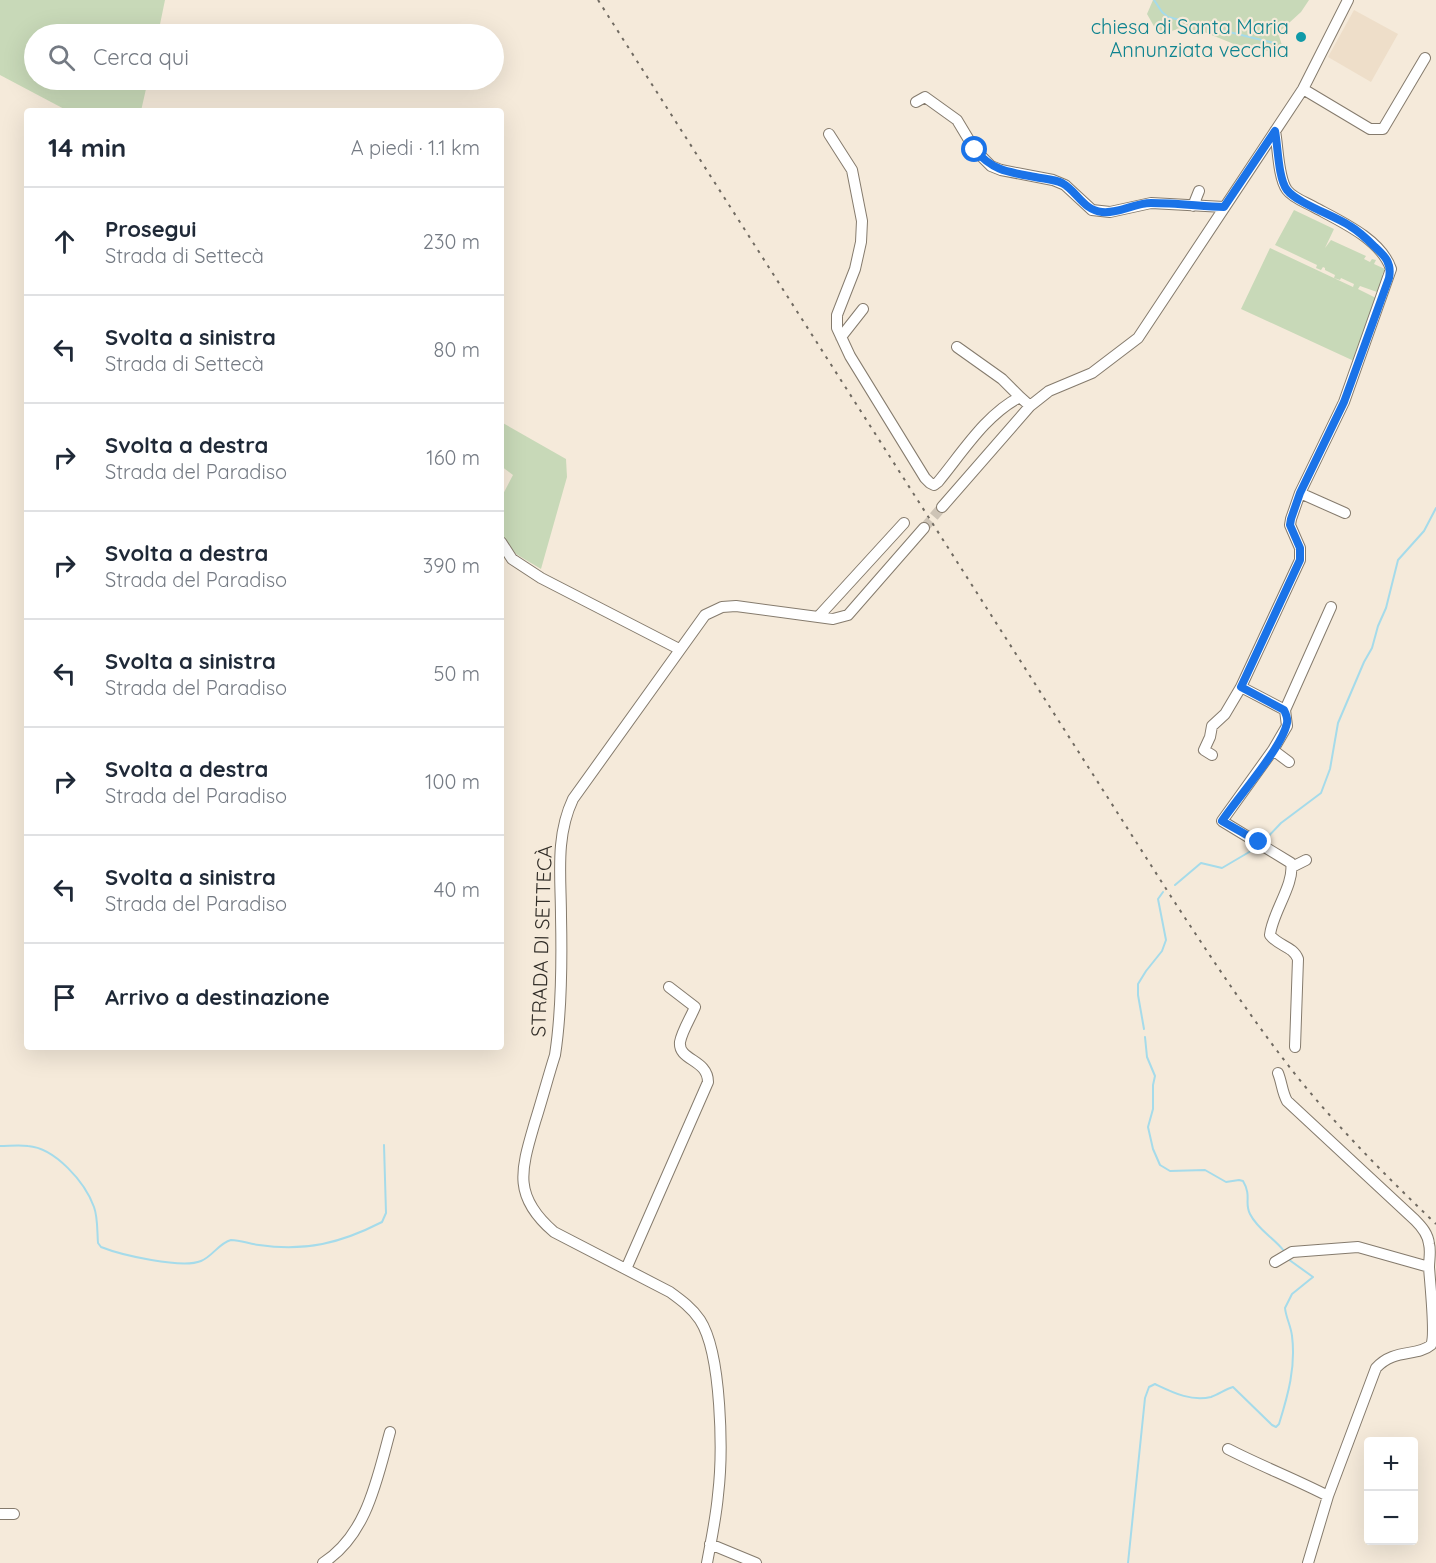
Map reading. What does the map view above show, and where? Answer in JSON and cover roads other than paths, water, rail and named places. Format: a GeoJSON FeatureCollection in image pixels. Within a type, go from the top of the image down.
{"type":"FeatureCollection","features":[{"type":"Feature","properties":{"kind":"street"},"geometry":{"type":"LineString","coordinates":[[942,507],[1029,406],[1049,391],[1092,373],[1138,338],[1303,89],[1328,28],[1348,0]]}},
{"type":"Feature","properties":{"kind":"street"},"geometry":{"type":"LineString","coordinates":[[1303,89],[1370,129],[1383,129],[1425,58]]}},
{"type":"Feature","properties":{"kind":"street"},"geometry":{"type":"LineString","coordinates":[[916,102],[925,97],[957,120],[975,150],[991,166],[1065,184],[1092,210],[1110,212],[1151,203],[1224,207]]}},
{"type":"Feature","properties":{"kind":"street"},"geometry":{"type":"LineString","coordinates":[[1212,755],[1204,750],[1212,726],[1228,710],[1241,687],[1300,560],[1300,548],[1290,525],[1300,493],[1344,402],[1391,269],[1389,262],[1364,235],[1300,200],[1286,189],[1282,180],[1275,131]]}},
{"type":"Feature","properties":{"kind":"street"},"geometry":{"type":"LineString","coordinates":[[829,134],[852,170],[862,221],[861,242],[855,269],[837,315],[837,328],[925,478],[934,485],[992,418],[1020,397]]}},
{"type":"Feature","properties":{"kind":"street"},"geometry":{"type":"LineString","coordinates":[[1193,206],[1199,191]]}},
{"type":"Feature","properties":{"kind":"street"},"geometry":{"type":"LineString","coordinates":[[841,338],[863,309]]}},
{"type":"Feature","properties":{"kind":"street"},"geometry":{"type":"LineString","coordinates":[[957,347],[1002,378],[1029,406]]}},
{"type":"Feature","properties":{"kind":"street"},"geometry":{"type":"LineString","coordinates":[[1300,493],[1345,513]]}},
{"type":"Feature","properties":{"kind":"street"},"geometry":{"type":"LineString","coordinates":[[818,617],[904,523]]}},
{"type":"Feature","properties":{"kind":"street","name":"STRADA DI SETTECÀ"},"geometry":{"type":"LineString","coordinates":[[707,1563],[720,1474],[718,1385],[711,1349],[701,1321],[686,1303],[670,1292],[554,1232],[542,1222],[525,1194],[523,1164],[555,1055],[557,1041],[561,960],[562,828],[565,815],[573,799],[705,615],[722,607],[753,608],[833,619],[848,615],[924,528]]}},
{"type":"Feature","properties":{"kind":"street"},"geometry":{"type":"LineString","coordinates":[[504,547],[512,559],[541,578],[679,649]]}},
{"type":"Feature","properties":{"kind":"street"},"geometry":{"type":"LineString","coordinates":[[1284,710],[1331,608]]}},
{"type":"Feature","properties":{"kind":"street"},"geometry":{"type":"LineString","coordinates":[[1241,687],[1284,710],[1287,726],[1273,750],[1222,821],[1287,859],[1292,867]]}},
{"type":"Feature","properties":{"kind":"street"},"geometry":{"type":"LineString","coordinates":[[1273,750],[1289,762]]}},
{"type":"Feature","properties":{"kind":"street"},"geometry":{"type":"LineString","coordinates":[[1295,1047],[1298,959],[1294,951],[1270,935],[1292,867],[1306,860]]}},
{"type":"Feature","properties":{"kind":"street"},"geometry":{"type":"LineString","coordinates":[[626,1269],[708,1082],[708,1074],[704,1067],[681,1050],[680,1042],[695,1007],[669,987]]}},
{"type":"Feature","properties":{"kind":"street"},"geometry":{"type":"LineString","coordinates":[[1278,1073],[1287,1101],[1424,1230],[1429,1244],[1429,1267],[1436,1326],[1434,1341],[1429,1347],[1391,1357],[1382,1361],[1376,1368],[1328,1496],[1308,1563]]}},
{"type":"Feature","properties":{"kind":"street"},"geometry":{"type":"LineString","coordinates":[[1275,1262],[1292,1252],[1358,1247],[1429,1267]]}},
{"type":"Feature","properties":{"kind":"street"},"geometry":{"type":"LineString","coordinates":[[323,1563],[353,1532],[367,1509],[390,1432]]}},
{"type":"Feature","properties":{"kind":"street"},"geometry":{"type":"LineString","coordinates":[[1228,1449],[1267,1470],[1289,1476],[1328,1496]]}},
{"type":"Feature","properties":{"kind":"street"},"geometry":{"type":"LineString","coordinates":[[0,1514],[14,1514]]}},
{"type":"Feature","properties":{"kind":"street"},"geometry":{"type":"LineString","coordinates":[[710,1544],[756,1563]]}},
{"type":"Feature","properties":{"kind":"waterway"},"geometry":{"type":"LineString","coordinates":[[1154,0],[1168,17],[1274,43]]}},
{"type":"Feature","properties":{"kind":"waterway"},"geometry":{"type":"LineString","coordinates":[[1263,842],[1281,823],[1321,793],[1330,769],[1338,723],[1372,648],[1386,608],[1398,560],[1424,531],[1436,508]]}},
{"type":"Feature","properties":{"kind":"waterway"},"geometry":{"type":"LineString","coordinates":[[1175,885],[1201,863],[1222,868],[1256,848]]}},
{"type":"Feature","properties":{"kind":"waterway"},"geometry":{"type":"LineString","coordinates":[[1144,1029],[1138,984],[1162,951],[1166,940],[1158,899],[1163,892]]}},
{"type":"Feature","properties":{"kind":"waterway"},"geometry":{"type":"LineString","coordinates":[[1145,1037],[1147,1057],[1155,1076],[1153,1109],[1148,1127],[1153,1149],[1160,1165],[1170,1171],[1205,1170],[1226,1182],[1243,1181],[1246,1186],[1250,1214],[1257,1225],[1284,1251]]}},
{"type":"Feature","properties":{"kind":"waterway"},"geometry":{"type":"LineString","coordinates":[[0,1146],[38,1148],[68,1168],[90,1197],[97,1220],[98,1243],[101,1247],[136,1257],[192,1263],[201,1261],[231,1240],[276,1247],[307,1246],[337,1240],[382,1222],[386,1213],[384,1145]]}},
{"type":"Feature","properties":{"kind":"waterway"},"geometry":{"type":"LineString","coordinates":[[1128,1563],[1145,1398],[1149,1387],[1155,1384],[1196,1398],[1211,1397],[1233,1387],[1272,1425],[1276,1427],[1279,1424],[1288,1392],[1293,1359],[1291,1332],[1285,1308],[1292,1294],[1313,1277],[1288,1259]]}},
{"type":"Feature","properties":{"kind":"tunnel"},"geometry":{"type":"LineString","coordinates":[[924,528],[942,507]]}},
{"type":"Feature","properties":{"kind":"railway"},"geometry":{"type":"LineString","coordinates":[[598,0],[1170,895],[1231,986],[1278,1052],[1328,1114],[1436,1224]]}},
{"type":"Feature","properties":{"kind":"place","name":"chiesa di Santa Maria Annunziata vecchia"},"geometry":{"type":"Point","coordinates":[1301,37]}}]}
